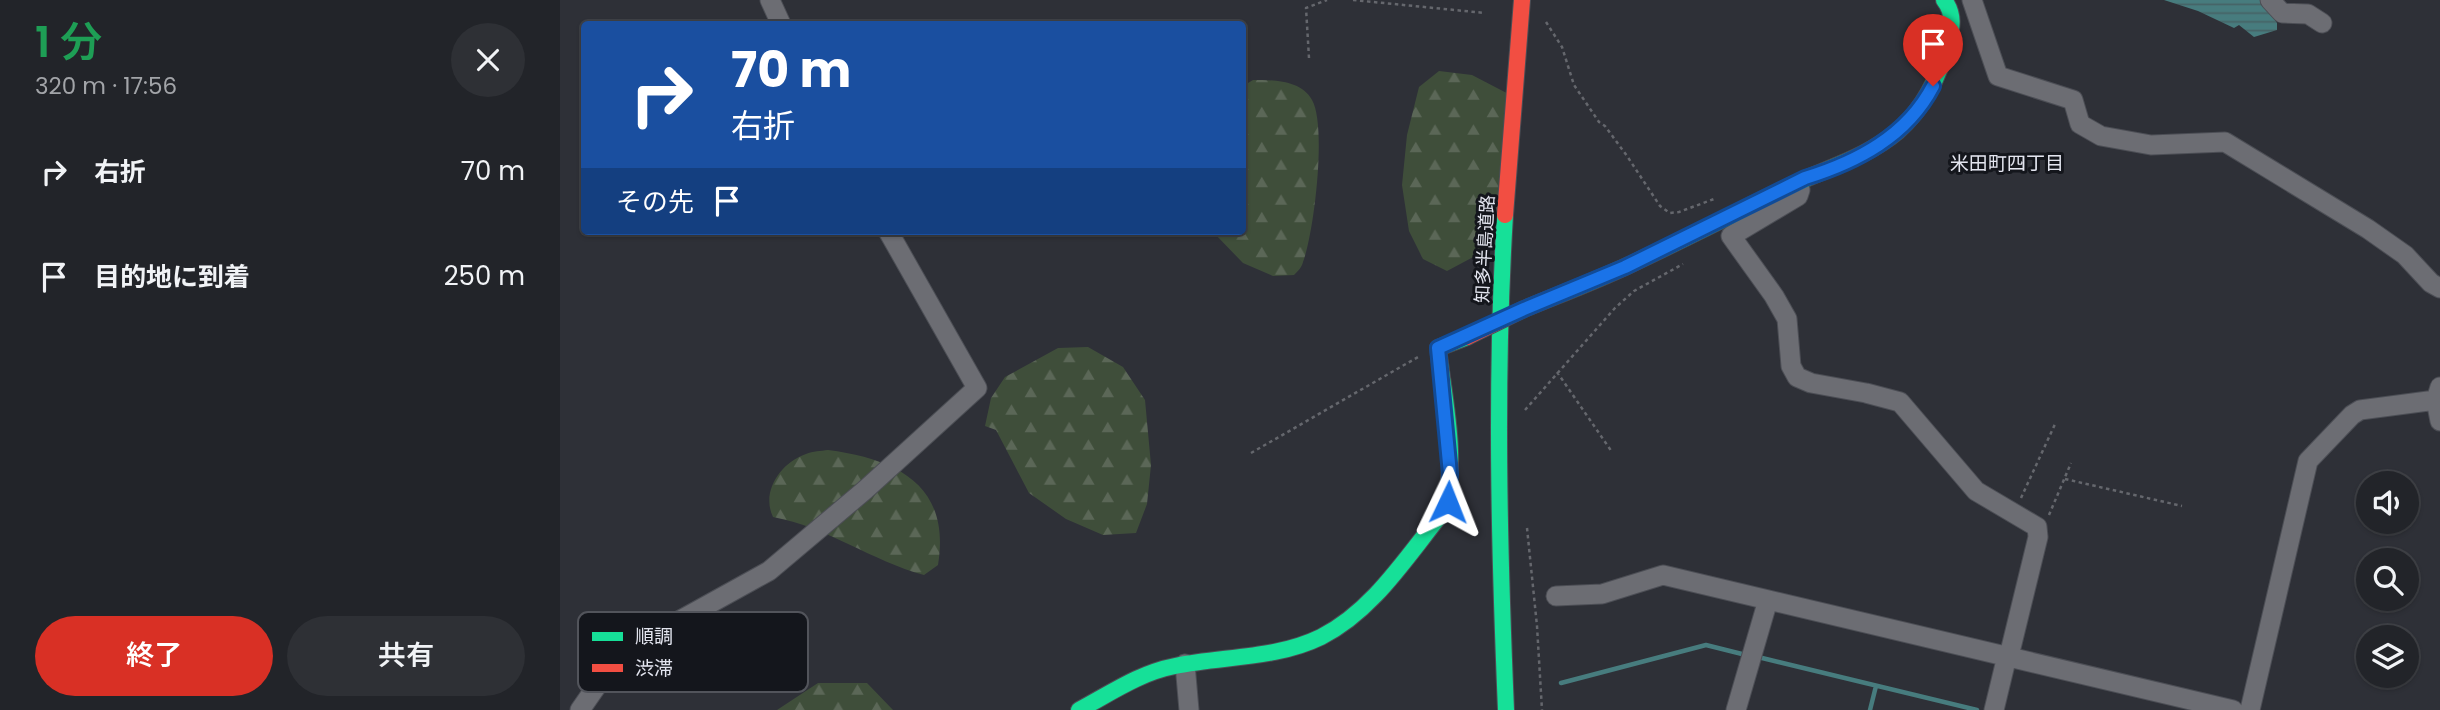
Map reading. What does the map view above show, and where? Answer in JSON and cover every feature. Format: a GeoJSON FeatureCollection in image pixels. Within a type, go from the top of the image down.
{"type":"FeatureCollection","features":[{"type":"Feature","properties":{"kind":"main road","name":"知多半島道路"},"geometry":{"type":"LineString","coordinates":[[1506,710],[1499,558],[1499,383],[1504,228],[1522,0]]}},
{"type":"Feature","properties":{"kind":"main road"},"geometry":{"type":"LineString","coordinates":[[1080,710],[1154,671],[1305,644],[1349,619],[1369,600],[1443,512],[1450,494],[1438,348],[1473,340],[1524,309],[1625,267],[1805,178],[1831,170],[1877,147],[1907,125],[1923,106],[1943,67],[1953,20],[1953,2]]}},
{"type":"Feature","properties":{"kind":"main road","name":"知多半島道路"},"geometry":{"type":"LineString","coordinates":[[1473,340],[1480,317]]}},
{"type":"Feature","properties":{"kind":"street"},"geometry":{"type":"LineString","coordinates":[[770,0],[780,21]]}},
{"type":"Feature","properties":{"kind":"street"},"geometry":{"type":"LineString","coordinates":[[1972,0],[1998,76],[2073,100],[2080,124],[2101,136],[2151,145],[2225,142],[2368,229],[2405,255],[2431,283],[2440,288]]}},
{"type":"Feature","properties":{"kind":"street"},"geometry":{"type":"LineString","coordinates":[[2270,0],[2282,13],[2308,14],[2322,23]]}},
{"type":"Feature","properties":{"kind":"street"},"geometry":{"type":"LineString","coordinates":[[1805,178],[1798,196],[1731,236],[1787,319],[1793,372],[1802,380],[1811,383],[1899,402],[1976,491],[2037,527],[2038,537],[1994,710]]}},
{"type":"Feature","properties":{"kind":"street"},"geometry":{"type":"LineString","coordinates":[[695,612],[769,571],[865,490],[977,388],[890,235]]}},
{"type":"Feature","properties":{"kind":"street"},"geometry":{"type":"LineString","coordinates":[[2250,710],[2308,461],[2360,410],[2438,394],[2440,421]]}},
{"type":"Feature","properties":{"kind":"street"},"geometry":{"type":"LineString","coordinates":[[1556,596],[1602,594],[1663,575],[2233,710]]}},
{"type":"Feature","properties":{"kind":"street"},"geometry":{"type":"LineString","coordinates":[[1737,710],[1768,600]]}},
{"type":"Feature","properties":{"kind":"street"},"geometry":{"type":"LineString","coordinates":[[1185,664],[1189,710]]}},
{"type":"Feature","properties":{"kind":"street"},"geometry":{"type":"LineString","coordinates":[[580,710],[593,692]]}},
{"type":"Feature","properties":{"kind":"path"},"geometry":{"type":"LineString","coordinates":[[1309,58],[1306,8],[1326,0]]}},
{"type":"Feature","properties":{"kind":"path"},"geometry":{"type":"LineString","coordinates":[[1353,0],[1486,13]]}},
{"type":"Feature","properties":{"kind":"path"},"geometry":{"type":"LineString","coordinates":[[1542,19],[1562,47],[1574,85],[1660,205],[1670,213],[1679,212],[1716,198]]}},
{"type":"Feature","properties":{"kind":"path"},"geometry":{"type":"LineString","coordinates":[[1524,412],[1625,299],[1683,263]]}},
{"type":"Feature","properties":{"kind":"path"},"geometry":{"type":"LineString","coordinates":[[1251,453],[1426,352],[1438,348]]}},
{"type":"Feature","properties":{"kind":"path"},"geometry":{"type":"LineString","coordinates":[[1557,372],[1612,452]]}},
{"type":"Feature","properties":{"kind":"path"},"geometry":{"type":"LineString","coordinates":[[2014,513],[2056,422]]}},
{"type":"Feature","properties":{"kind":"path"},"geometry":{"type":"LineString","coordinates":[[2037,527],[2047,518],[2071,463]]}},
{"type":"Feature","properties":{"kind":"path"},"geometry":{"type":"LineString","coordinates":[[2065,479],[2182,506]]}},
{"type":"Feature","properties":{"kind":"path"},"geometry":{"type":"LineString","coordinates":[[1526,523],[1537,626],[1542,710]]}},
{"type":"Feature","properties":{"kind":"green space"},"geometry":{"type":"Polygon","coordinates":[[[1439,71],[1472,75],[1520,100],[1495,220],[1477,255],[1447,271],[1423,259],[1409,231],[1402,185],[1407,135],[1419,87],[1439,71]]]}},
{"type":"Feature","properties":{"kind":"green space"},"geometry":{"type":"Polygon","coordinates":[[[1253,80],[1269,80],[1294,85],[1307,93],[1316,113],[1319,155],[1315,205],[1307,248],[1300,269],[1294,275],[1273,276],[1243,263],[1216,235],[1246,235],[1246,84],[1253,80]]]}},
{"type":"Feature","properties":{"kind":"green space"},"geometry":{"type":"Polygon","coordinates":[[[1088,347],[1123,367],[1145,400],[1151,465],[1147,504],[1136,533],[1103,535],[1066,519],[1029,493],[996,430],[985,426],[991,398],[1005,377],[1058,348],[1088,347]]]}},
{"type":"Feature","properties":{"kind":"green space"},"geometry":{"type":"Polygon","coordinates":[[[828,450],[877,461],[914,481],[927,496],[936,515],[940,538],[938,565],[924,575],[812,528],[773,517],[769,498],[771,488],[781,471],[797,458],[828,450]]]}},
{"type":"Feature","properties":{"kind":"green space"},"geometry":{"type":"Polygon","coordinates":[[[818,683],[867,683],[893,710],[777,710],[818,683]]]}},
{"type":"Feature","properties":{"kind":"water"},"geometry":{"type":"Polygon","coordinates":[[[2164,0],[2261,0],[2277,23],[2277,30],[2254,37],[2239,25],[2234,28],[2198,11],[2164,0]]]}},
{"type":"Feature","properties":{"kind":"waterway"},"geometry":{"type":"LineString","coordinates":[[1561,683],[1706,645],[1746,655]]}},
{"type":"Feature","properties":{"kind":"waterway"},"geometry":{"type":"LineString","coordinates":[[1758,657],[1977,710]]}},
{"type":"Feature","properties":{"kind":"waterway"},"geometry":{"type":"LineString","coordinates":[[1870,710],[1876,686]]}},
{"type":"Feature","properties":{"kind":"traffic: fast"},"geometry":{"type":"LineString","coordinates":[[1524,309],[1627,266],[1794,184],[1861,155],[1886,140],[1915,112],[1940,69],[1951,27],[1950,11],[1944,0]]}},
{"type":"Feature","properties":{"kind":"traffic: fast"},"geometry":{"type":"LineString","coordinates":[[1505,215],[1499,462],[1506,710]]}},
{"type":"Feature","properties":{"kind":"traffic: fast"},"geometry":{"type":"LineString","coordinates":[[1079,710],[1126,684],[1162,669],[1268,653],[1304,644],[1340,626],[1373,598],[1443,512],[1448,492],[1450,451],[1438,348],[1467,337]]}},
{"type":"Feature","properties":{"kind":"traffic: jam"},"geometry":{"type":"LineString","coordinates":[[1505,215],[1522,0]]}},
{"type":"Feature","properties":{"kind":"traffic: jam"},"geometry":{"type":"LineString","coordinates":[[1467,337],[1524,309]]}},
{"type":"Feature","properties":{"kind":"district","name":"米田町四丁目"},"geometry":{"type":"Point","coordinates":[2007,163]}},
{"type":"Feature","properties":{"kind":"route"},"geometry":{"type":"LineString","coordinates":[[1448,502],[1450,474],[1438,348],[1625,267],[1805,178],[1831,170],[1877,147],[1907,125],[1923,106],[1933,86]]}}]}
